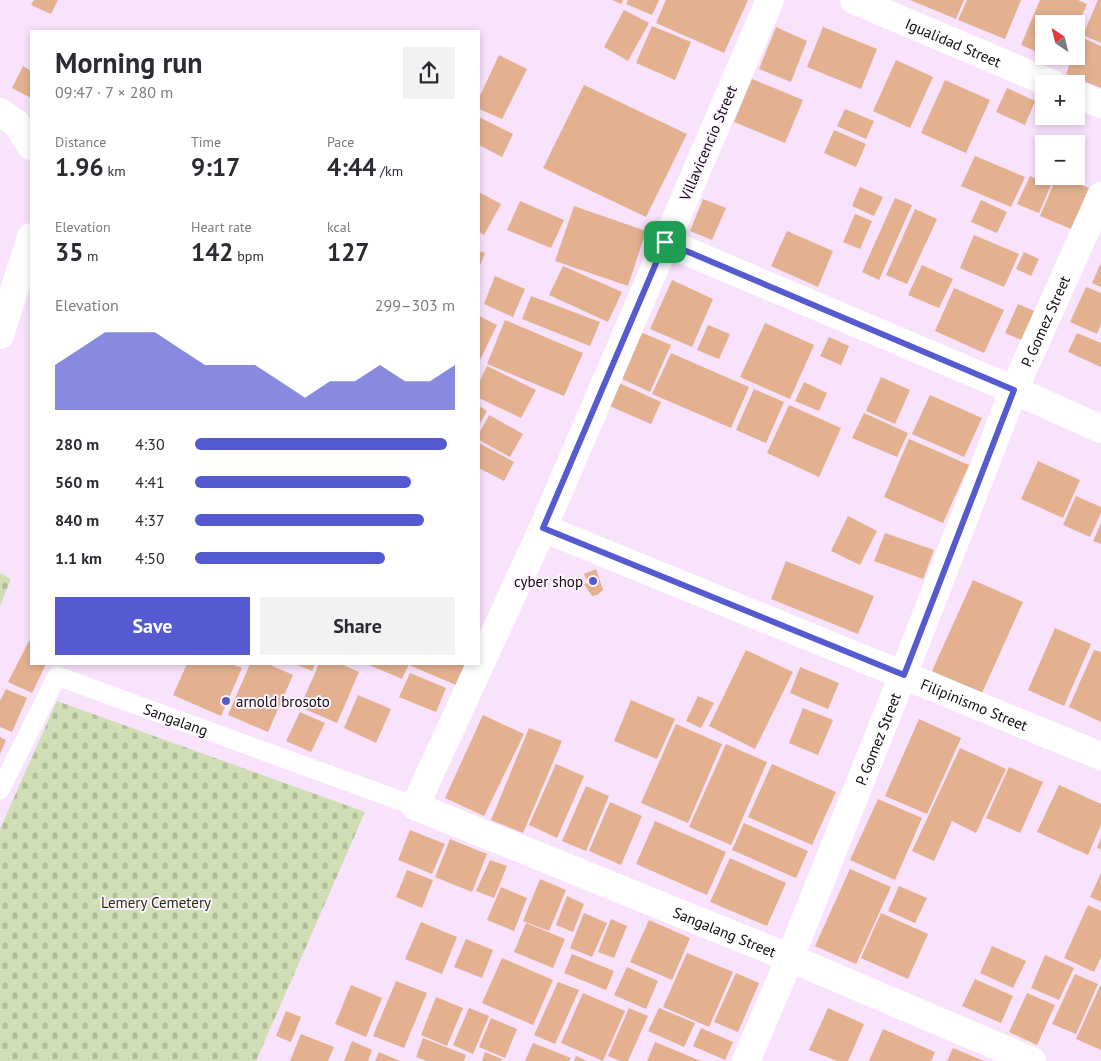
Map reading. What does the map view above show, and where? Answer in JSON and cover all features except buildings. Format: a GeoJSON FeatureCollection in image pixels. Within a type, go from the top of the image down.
{"type":"FeatureCollection","features":[{"type":"Feature","properties":{"kind":"street","name":"Villavicencio Street"},"geometry":{"type":"LineString","coordinates":[[480,665],[543,528],[770,0]]}},
{"type":"Feature","properties":{"kind":"street","name":"Igualidad Street"},"geometry":{"type":"LineString","coordinates":[[854,0],[1035,77]]}},
{"type":"Feature","properties":{"kind":"street"},"geometry":{"type":"LineString","coordinates":[[1085,98],[1101,104]]}},
{"type":"Feature","properties":{"kind":"street"},"geometry":{"type":"LineString","coordinates":[[0,112],[16,123],[30,144]]}},
{"type":"Feature","properties":{"kind":"street","name":"P. Gomez Street"},"geometry":{"type":"LineString","coordinates":[[746,1061],[790,958],[904,675],[1014,390],[1101,196]]}},
{"type":"Feature","properties":{"kind":"street"},"geometry":{"type":"LineString","coordinates":[[0,335],[30,240]]}},
{"type":"Feature","properties":{"kind":"street"},"geometry":{"type":"LineString","coordinates":[[665,242],[1014,390],[1101,429]]}},
{"type":"Feature","properties":{"kind":"street","name":"Filipinismo Street"},"geometry":{"type":"LineString","coordinates":[[543,528],[1101,756]]}},
{"type":"Feature","properties":{"kind":"street","name":"Villavicencio Street"},"geometry":{"type":"LineString","coordinates":[[415,806],[480,665]]}},
{"type":"Feature","properties":{"kind":"street","name":"Sangalang Street"},"geometry":{"type":"LineString","coordinates":[[415,806],[790,958],[1032,1061]]}},
{"type":"Feature","properties":{"kind":"lane","name":"Sangalang"},"geometry":{"type":"LineString","coordinates":[[0,790],[57,676],[415,806]]}},
{"type":"Feature","properties":{"kind":"green space"},"geometry":{"type":"Polygon","coordinates":[[[0,573],[11,579],[0,606],[0,573]]]}},
{"type":"Feature","properties":{"kind":"green space","name":"Lemery Cemetery"},"geometry":{"type":"Polygon","coordinates":[[[57,701],[365,812],[256,1061],[0,1061],[0,829],[57,701]]]}},
{"type":"Feature","properties":{"kind":"place","name":"cyber shop"},"geometry":{"type":"Point","coordinates":[593,581]}},
{"type":"Feature","properties":{"kind":"place","name":"arnold brosoto"},"geometry":{"type":"Point","coordinates":[226,701]}},
{"type":"Feature","properties":{"kind":"route"},"geometry":{"type":"LineString","coordinates":[[665,242],[1014,390],[904,675],[543,528],[665,242]]}}]}
